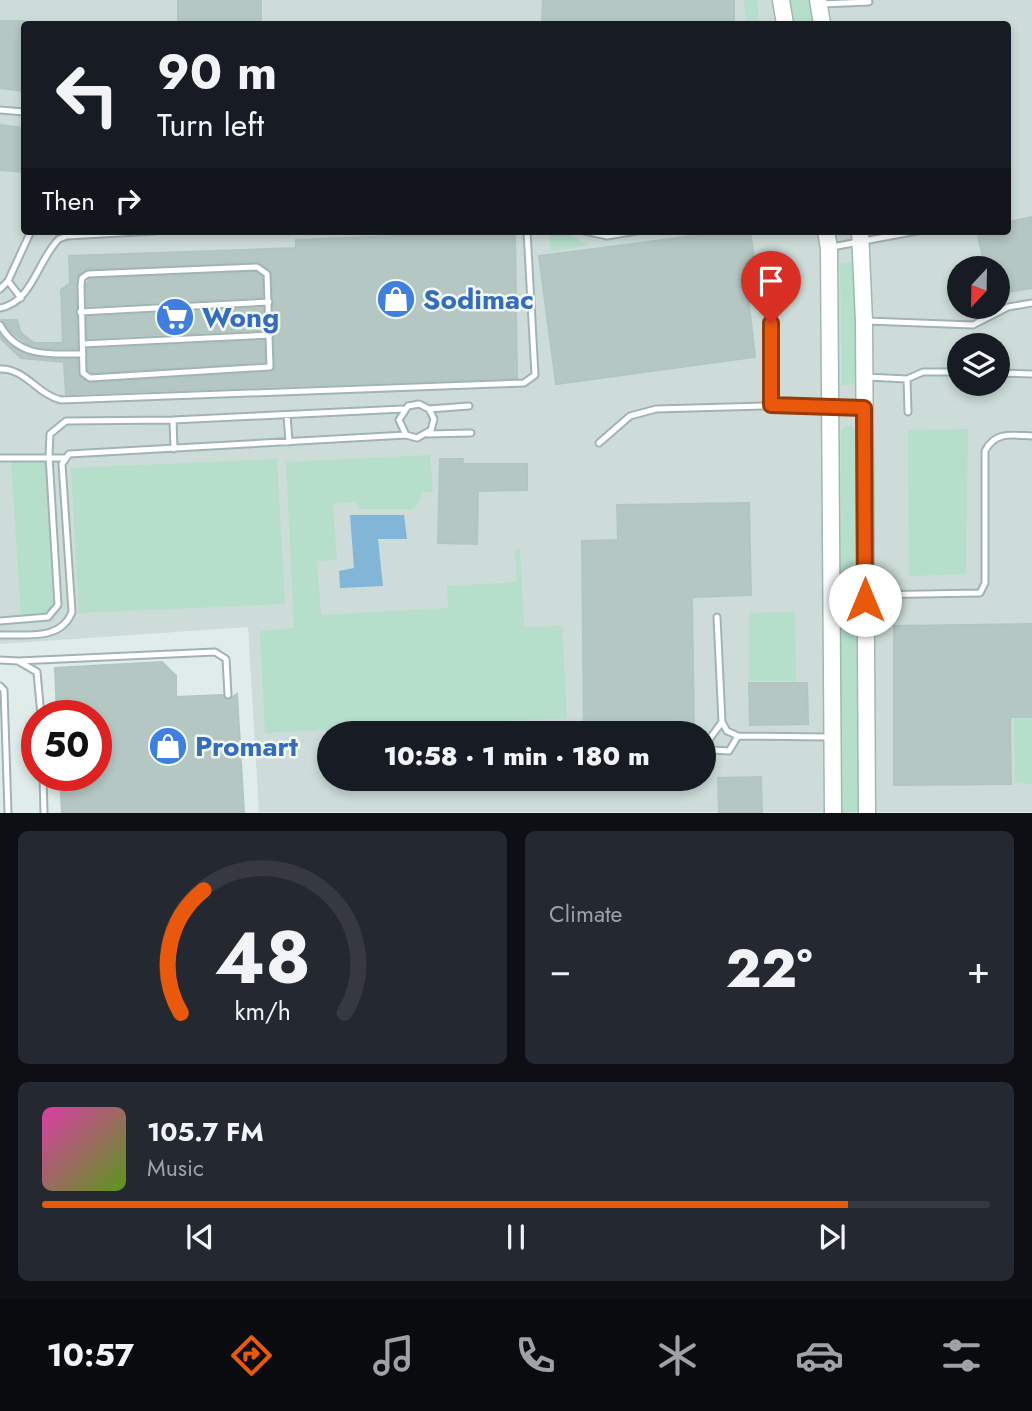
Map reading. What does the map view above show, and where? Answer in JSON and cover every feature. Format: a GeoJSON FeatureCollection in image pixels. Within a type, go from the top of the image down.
{"type":"FeatureCollection","features":[{"type":"Feature","properties":{"kind":"main road"},"geometry":{"type":"LineString","coordinates":[[781,0],[784,21]]}},
{"type":"Feature","properties":{"kind":"main road"},"geometry":{"type":"LineString","coordinates":[[818,2],[821,21]]}},
{"type":"Feature","properties":{"kind":"main road"},"geometry":{"type":"LineString","coordinates":[[827,235],[829,248],[832,813]]}},
{"type":"Feature","properties":{"kind":"main road"},"geometry":{"type":"LineString","coordinates":[[861,236],[864,321],[867,813]]}},
{"type":"Feature","properties":{"kind":"lane"},"geometry":{"type":"LineString","coordinates":[[818,2],[869,2]]}},
{"type":"Feature","properties":{"kind":"lane"},"geometry":{"type":"LineString","coordinates":[[0,110],[21,112]]}},
{"type":"Feature","properties":{"kind":"lane"},"geometry":{"type":"LineString","coordinates":[[0,289],[8,281],[29,235]]}},
{"type":"Feature","properties":{"kind":"lane"},"geometry":{"type":"LineString","coordinates":[[57,235],[60,239]]}},
{"type":"Feature","properties":{"kind":"lane"},"geometry":{"type":"LineString","coordinates":[[0,308],[21,298],[60,239],[85,235]]}},
{"type":"Feature","properties":{"kind":"lane"},"geometry":{"type":"LineString","coordinates":[[0,369],[13,370],[46,394],[61,400],[524,383],[535,375],[527,235]]}},
{"type":"Feature","properties":{"kind":"lane"},"geometry":{"type":"LineString","coordinates":[[829,248],[861,236]]}},
{"type":"Feature","properties":{"kind":"lane"},"geometry":{"type":"LineString","coordinates":[[257,267],[267,274],[269,302],[272,365],[267,368],[90,378],[83,373],[80,312],[82,278],[101,274],[257,267]]}},
{"type":"Feature","properties":{"kind":"lane"},"geometry":{"type":"LineString","coordinates":[[771,268],[771,405]]}},
{"type":"Feature","properties":{"kind":"lane"},"geometry":{"type":"LineString","coordinates":[[8,281],[21,298]]}},
{"type":"Feature","properties":{"kind":"lane"},"geometry":{"type":"LineString","coordinates":[[80,312],[269,302]]}},
{"type":"Feature","properties":{"kind":"lane"},"geometry":{"type":"LineString","coordinates":[[864,321],[973,325],[1008,307],[1032,303]]}},
{"type":"Feature","properties":{"kind":"lane"},"geometry":{"type":"LineString","coordinates":[[0,325],[15,344],[27,351],[83,354]]}},
{"type":"Feature","properties":{"kind":"lane"},"geometry":{"type":"LineString","coordinates":[[82,344],[270,335]]}},
{"type":"Feature","properties":{"kind":"lane"},"geometry":{"type":"LineString","coordinates":[[864,377],[906,379],[923,372],[947,372]]}},
{"type":"Feature","properties":{"kind":"lane"},"geometry":{"type":"LineString","coordinates":[[1010,373],[1032,374]]}},
{"type":"Feature","properties":{"kind":"lane"},"geometry":{"type":"LineString","coordinates":[[906,379],[908,412]]}},
{"type":"Feature","properties":{"kind":"lane"},"geometry":{"type":"LineString","coordinates":[[0,621],[47,617],[58,605],[49,456],[50,434],[66,421],[287,415],[403,409],[413,404],[429,409],[469,406]]}},
{"type":"Feature","properties":{"kind":"lane"},"geometry":{"type":"LineString","coordinates":[[599,443],[630,416],[643,411],[771,405],[864,408]]}},
{"type":"Feature","properties":{"kind":"lane"},"geometry":{"type":"LineString","coordinates":[[403,409],[399,425],[406,435]]}},
{"type":"Feature","properties":{"kind":"lane"},"geometry":{"type":"LineString","coordinates":[[428,434],[433,425],[429,409]]}},
{"type":"Feature","properties":{"kind":"lane"},"geometry":{"type":"LineString","coordinates":[[287,415],[289,442]]}},
{"type":"Feature","properties":{"kind":"lane"},"geometry":{"type":"LineString","coordinates":[[173,420],[174,449]]}},
{"type":"Feature","properties":{"kind":"lane"},"geometry":{"type":"LineString","coordinates":[[0,635],[57,632],[68,624],[72,612],[62,464],[69,454],[406,435],[417,439],[428,434],[471,433]]}},
{"type":"Feature","properties":{"kind":"lane"},"geometry":{"type":"LineString","coordinates":[[832,601],[865,595],[980,593],[985,583],[985,451],[990,441],[1002,435],[1032,436]]}},
{"type":"Feature","properties":{"kind":"lane"},"geometry":{"type":"LineString","coordinates":[[0,458],[65,458]]}},
{"type":"Feature","properties":{"kind":"lane"},"geometry":{"type":"LineString","coordinates":[[718,617],[722,722],[727,731],[738,736],[832,737]]}},
{"type":"Feature","properties":{"kind":"lane"},"geometry":{"type":"LineString","coordinates":[[0,660],[215,652],[226,659],[228,695]]}},
{"type":"Feature","properties":{"kind":"lane"},"geometry":{"type":"LineString","coordinates":[[18,661],[30,666],[39,676],[40,700]]}},
{"type":"Feature","properties":{"kind":"lane"},"geometry":{"type":"LineString","coordinates":[[0,686],[4,691],[8,813]]}},
{"type":"Feature","properties":{"kind":"lane"},"geometry":{"type":"LineString","coordinates":[[722,722],[708,741],[712,750],[729,751],[738,736]]}},
{"type":"Feature","properties":{"kind":"lane"},"geometry":{"type":"LineString","coordinates":[[43,791],[44,813]]}},
{"type":"Feature","properties":{"kind":"shaded area"},"geometry":{"type":"Polygon","coordinates":[[[0,0],[1032,0],[1032,812],[259,812],[248,627],[0,644],[0,0]]]}},
{"type":"Feature","properties":{"kind":"green space"},"geometry":{"type":"Polygon","coordinates":[[[744,0],[757,0],[759,21],[746,21],[744,0]]]}},
{"type":"Feature","properties":{"kind":"green space"},"geometry":{"type":"Polygon","coordinates":[[[790,0],[808,0],[813,21],[794,21],[790,0]]]}},
{"type":"Feature","properties":{"kind":"green space"},"geometry":{"type":"Polygon","coordinates":[[[549,235],[572,235],[588,246],[551,251],[549,235]]]}},
{"type":"Feature","properties":{"kind":"green space"},"geometry":{"type":"Polygon","coordinates":[[[858,262],[857,384],[842,385],[840,263],[858,262]]]}},
{"type":"Feature","properties":{"kind":"green space"},"geometry":{"type":"Polygon","coordinates":[[[851,425],[858,432],[859,579],[841,580],[841,431],[851,425]]]}},
{"type":"Feature","properties":{"kind":"green space"},"geometry":{"type":"Polygon","coordinates":[[[968,429],[966,574],[909,576],[908,430],[968,429]]]}},
{"type":"Feature","properties":{"kind":"green space"},"geometry":{"type":"Polygon","coordinates":[[[430,455],[433,492],[423,493],[414,509],[361,509],[354,502],[333,504],[337,560],[317,561],[321,615],[448,608],[447,586],[517,582],[515,549],[520,549],[524,627],[562,626],[567,718],[507,721],[317,721],[317,730],[265,733],[260,631],[294,628],[286,462],[430,455]]]}},
{"type":"Feature","properties":{"kind":"green space"},"geometry":{"type":"Polygon","coordinates":[[[51,457],[57,606],[48,615],[21,617],[11,461],[51,457]]]}},
{"type":"Feature","properties":{"kind":"green space"},"geometry":{"type":"Polygon","coordinates":[[[277,459],[285,604],[79,613],[71,468],[277,459]]]}},
{"type":"Feature","properties":{"kind":"green space"},"geometry":{"type":"Polygon","coordinates":[[[795,612],[796,681],[749,681],[749,613],[795,612]]]}},
{"type":"Feature","properties":{"kind":"green space"},"geometry":{"type":"Polygon","coordinates":[[[845,619],[856,623],[858,812],[840,813],[841,622],[845,619]]]}},
{"type":"Feature","properties":{"kind":"green space"},"geometry":{"type":"Polygon","coordinates":[[[1014,718],[1032,718],[1032,784],[1015,783],[1014,718]]]}},
{"type":"Feature","properties":{"kind":"water"},"geometry":{"type":"Polygon","coordinates":[[[350,515],[404,515],[407,539],[378,539],[383,586],[340,588],[339,571],[354,568],[350,515]]]}},
{"type":"Feature","properties":{"kind":"building"},"geometry":{"type":"Polygon","coordinates":[[[178,0],[261,0],[261,21],[178,21],[178,0]]]}},
{"type":"Feature","properties":{"kind":"building"},"geometry":{"type":"Polygon","coordinates":[[[543,0],[734,0],[734,21],[542,21],[543,0]]]}},
{"type":"Feature","properties":{"kind":"building"},"geometry":{"type":"Polygon","coordinates":[[[0,21],[21,21],[21,91],[0,88],[0,21]]]}},
{"type":"Feature","properties":{"kind":"building"},"geometry":{"type":"Polygon","coordinates":[[[0,125],[21,128],[21,172],[0,170],[0,125]]]}},
{"type":"Feature","properties":{"kind":"building"},"geometry":{"type":"Polygon","coordinates":[[[1032,217],[1032,288],[1010,292],[1010,256],[982,256],[978,235],[1011,235],[1011,221],[1032,217]]]}},
{"type":"Feature","properties":{"kind":"building"},"geometry":{"type":"Polygon","coordinates":[[[418,235],[515,235],[517,378],[66,394],[64,362],[21,358],[0,338],[0,334],[13,348],[34,357],[77,359],[78,375],[89,383],[271,372],[275,367],[272,274],[258,262],[86,269],[78,275],[76,284],[77,349],[28,344],[11,332],[2,320],[17,320],[21,333],[34,343],[63,343],[61,290],[70,283],[69,256],[296,248],[296,240],[418,235]]]}},
{"type":"Feature","properties":{"kind":"building"},"geometry":{"type":"Polygon","coordinates":[[[700,235],[751,235],[760,295],[748,296],[755,357],[556,384],[539,256],[700,235]]]}},
{"type":"Feature","properties":{"kind":"building"},"geometry":{"type":"Polygon","coordinates":[[[255,272],[262,277],[262,297],[87,306],[86,285],[90,279],[255,272]]]}},
{"type":"Feature","properties":{"kind":"building"},"geometry":{"type":"Polygon","coordinates":[[[263,308],[264,330],[87,338],[87,317],[263,308]]]}},
{"type":"Feature","properties":{"kind":"building"},"geometry":{"type":"Polygon","coordinates":[[[264,341],[265,362],[92,373],[88,370],[88,349],[264,341]]]}},
{"type":"Feature","properties":{"kind":"building"},"geometry":{"type":"Polygon","coordinates":[[[440,459],[463,459],[462,464],[527,464],[527,490],[478,491],[477,544],[438,543],[440,459]]]}},
{"type":"Feature","properties":{"kind":"building"},"geometry":{"type":"Polygon","coordinates":[[[749,503],[751,595],[692,597],[694,721],[584,721],[582,541],[618,540],[617,505],[749,503]]]}},
{"type":"Feature","properties":{"kind":"building"},"geometry":{"type":"Polygon","coordinates":[[[1032,624],[1032,717],[1010,717],[1011,784],[894,785],[894,626],[1032,624]]]}},
{"type":"Feature","properties":{"kind":"building","name":"Promart"},"geometry":{"type":"Polygon","coordinates":[[[162,662],[176,676],[176,697],[223,695],[228,700],[237,694],[244,813],[62,813],[61,791],[112,791],[112,700],[56,700],[55,668],[162,662]]]}},
{"type":"Feature","properties":{"kind":"building"},"geometry":{"type":"Polygon","coordinates":[[[749,683],[807,683],[808,724],[750,725],[749,683]]]}},
{"type":"Feature","properties":{"kind":"building"},"geometry":{"type":"Polygon","coordinates":[[[761,777],[762,813],[719,813],[718,778],[761,777]]]}},
{"type":"Feature","properties":{"kind":"place","name":"Sodimac"},"geometry":{"type":"Point","coordinates":[396,299]}},
{"type":"Feature","properties":{"kind":"place","name":"Wong"},"geometry":{"type":"Point","coordinates":[175,317]}},
{"type":"Feature","properties":{"kind":"place","name":"Promart"},"geometry":{"type":"Point","coordinates":[168,746]}},
{"type":"Feature","properties":{"kind":"route"},"geometry":{"type":"LineString","coordinates":[[771,323],[771,405],[864,408],[865,600]]}}]}
